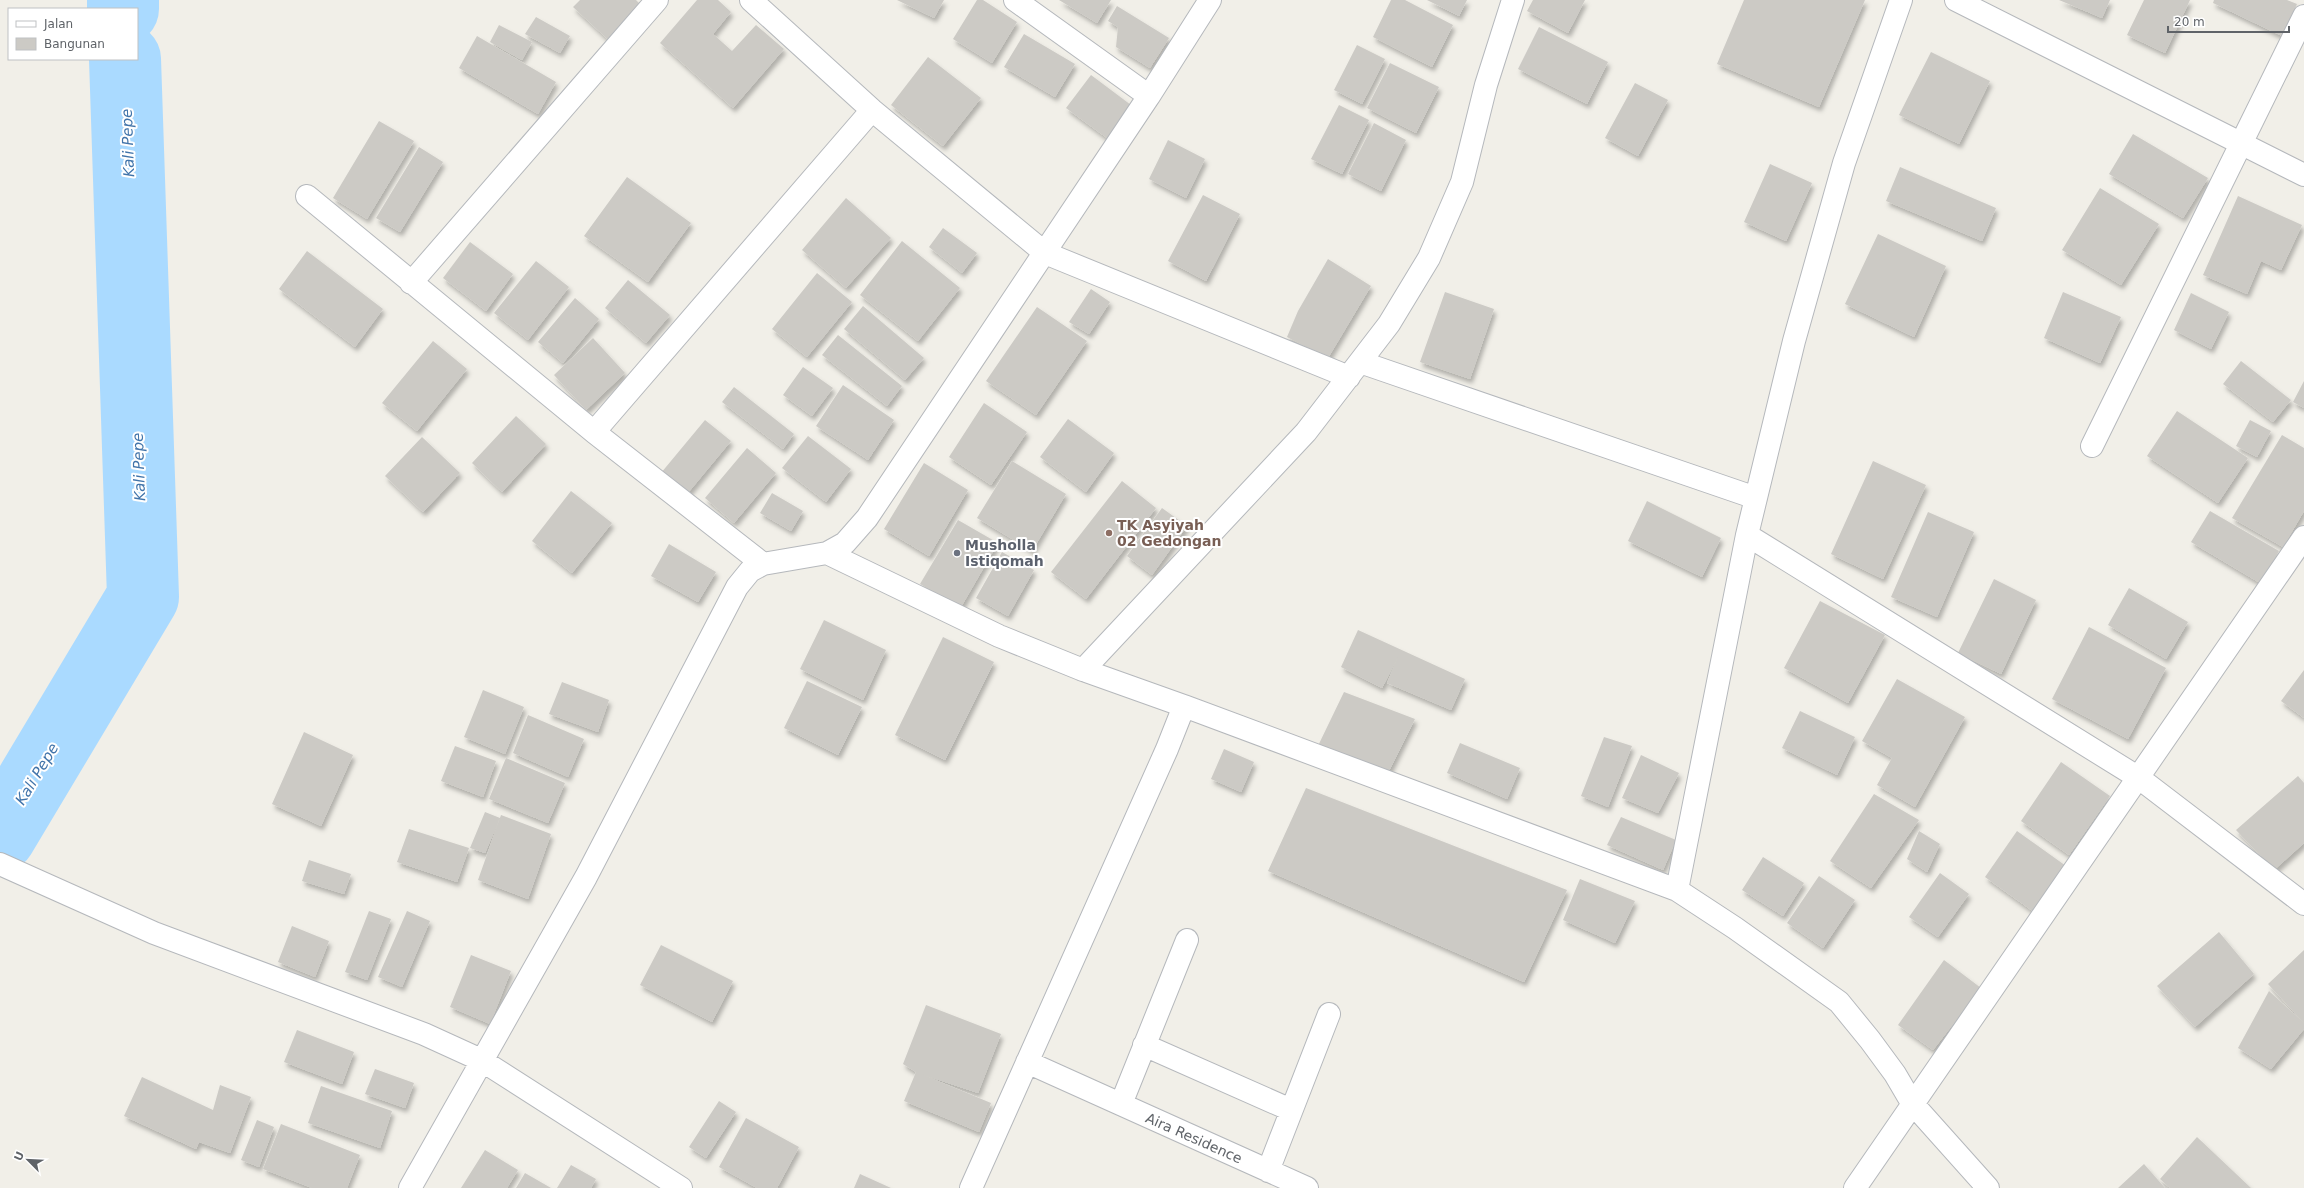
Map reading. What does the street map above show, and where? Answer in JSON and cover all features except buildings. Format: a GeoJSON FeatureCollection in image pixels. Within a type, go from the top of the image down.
{"type":"FeatureCollection","features":[{"type":"Feature","properties":{"kind":"street"},"geometry":{"type":"LineString","coordinates":[[411,283],[657,0]]}},
{"type":"Feature","properties":{"kind":"street"},"geometry":{"type":"LineString","coordinates":[[751,0],[872,110],[1045,253],[1355,369],[1756,498]]}},
{"type":"Feature","properties":{"kind":"street"},"geometry":{"type":"LineString","coordinates":[[1015,0],[1148,96]]}},
{"type":"Feature","properties":{"kind":"street"},"geometry":{"type":"LineString","coordinates":[[410,1188],[481,1060],[586,877],[737,587],[750,571],[763,564],[827,553],[846,543],[867,518],[1045,253],[1210,0]]}},
{"type":"Feature","properties":{"kind":"street"},"geometry":{"type":"LineString","coordinates":[[1083,670],[1306,432],[1389,324],[1429,258],[1459,189],[1486,85],[1513,0]]}},
{"type":"Feature","properties":{"kind":"street"},"geometry":{"type":"LineString","coordinates":[[1677,890],[1747,536],[1794,341],[1844,163],[1902,0]]}},
{"type":"Feature","properties":{"kind":"street"},"geometry":{"type":"LineString","coordinates":[[1956,0],[2304,175]]}},
{"type":"Feature","properties":{"kind":"street"},"geometry":{"type":"LineString","coordinates":[[2092,446],[2304,16]]}},
{"type":"Feature","properties":{"kind":"street"},"geometry":{"type":"LineString","coordinates":[[594,432],[872,110]]}},
{"type":"Feature","properties":{"kind":"street"},"geometry":{"type":"LineString","coordinates":[[307,196],[594,432],[763,564]]}},
{"type":"Feature","properties":{"kind":"street"},"geometry":{"type":"LineString","coordinates":[[1747,536],[2139,778],[2304,904]]}},
{"type":"Feature","properties":{"kind":"street"},"geometry":{"type":"LineString","coordinates":[[1855,1188],[1912,1103],[2139,778],[2304,537]]}},
{"type":"Feature","properties":{"kind":"street"},"geometry":{"type":"LineString","coordinates":[[827,553],[999,636],[1083,670],[1184,706],[1677,890],[1735,928],[1839,1002],[1878,1051],[1912,1103],[1988,1188]]}},
{"type":"Feature","properties":{"kind":"street"},"geometry":{"type":"LineString","coordinates":[[971,1188],[1167,749],[1184,706]]}},
{"type":"Feature","properties":{"kind":"street"},"geometry":{"type":"LineString","coordinates":[[0,864],[154,933],[424,1034],[481,1060],[681,1188]]}},
{"type":"Feature","properties":{"kind":"street"},"geometry":{"type":"LineString","coordinates":[[1121,1104],[1187,940]]}},
{"type":"Feature","properties":{"kind":"street"},"geometry":{"type":"LineString","coordinates":[[1268,1171],[1329,1014]]}},
{"type":"Feature","properties":{"kind":"street"},"geometry":{"type":"LineString","coordinates":[[1144,1045],[1291,1110]]}},
{"type":"Feature","properties":{"kind":"street","name":"Aira Residence"},"geometry":{"type":"LineString","coordinates":[[1027,1062],[1307,1188]]}},
{"type":"Feature","properties":{"kind":"waterway","name":"Kali Pepe"},"geometry":{"type":"LineString","coordinates":[[123,0],[123,8]]}},
{"type":"Feature","properties":{"kind":"waterway","name":"Kali Pepe"},"geometry":{"type":"LineString","coordinates":[[0,836],[143,597],[125,60]]}},
{"type":"Feature","properties":{"kind":"place","name":"TK Asyiyah 02 Gedongan"},"geometry":{"type":"Point","coordinates":[1109,533]}},
{"type":"Feature","properties":{"kind":"place","name":"Musholla Istiqomah"},"geometry":{"type":"Point","coordinates":[957,553]}}]}
